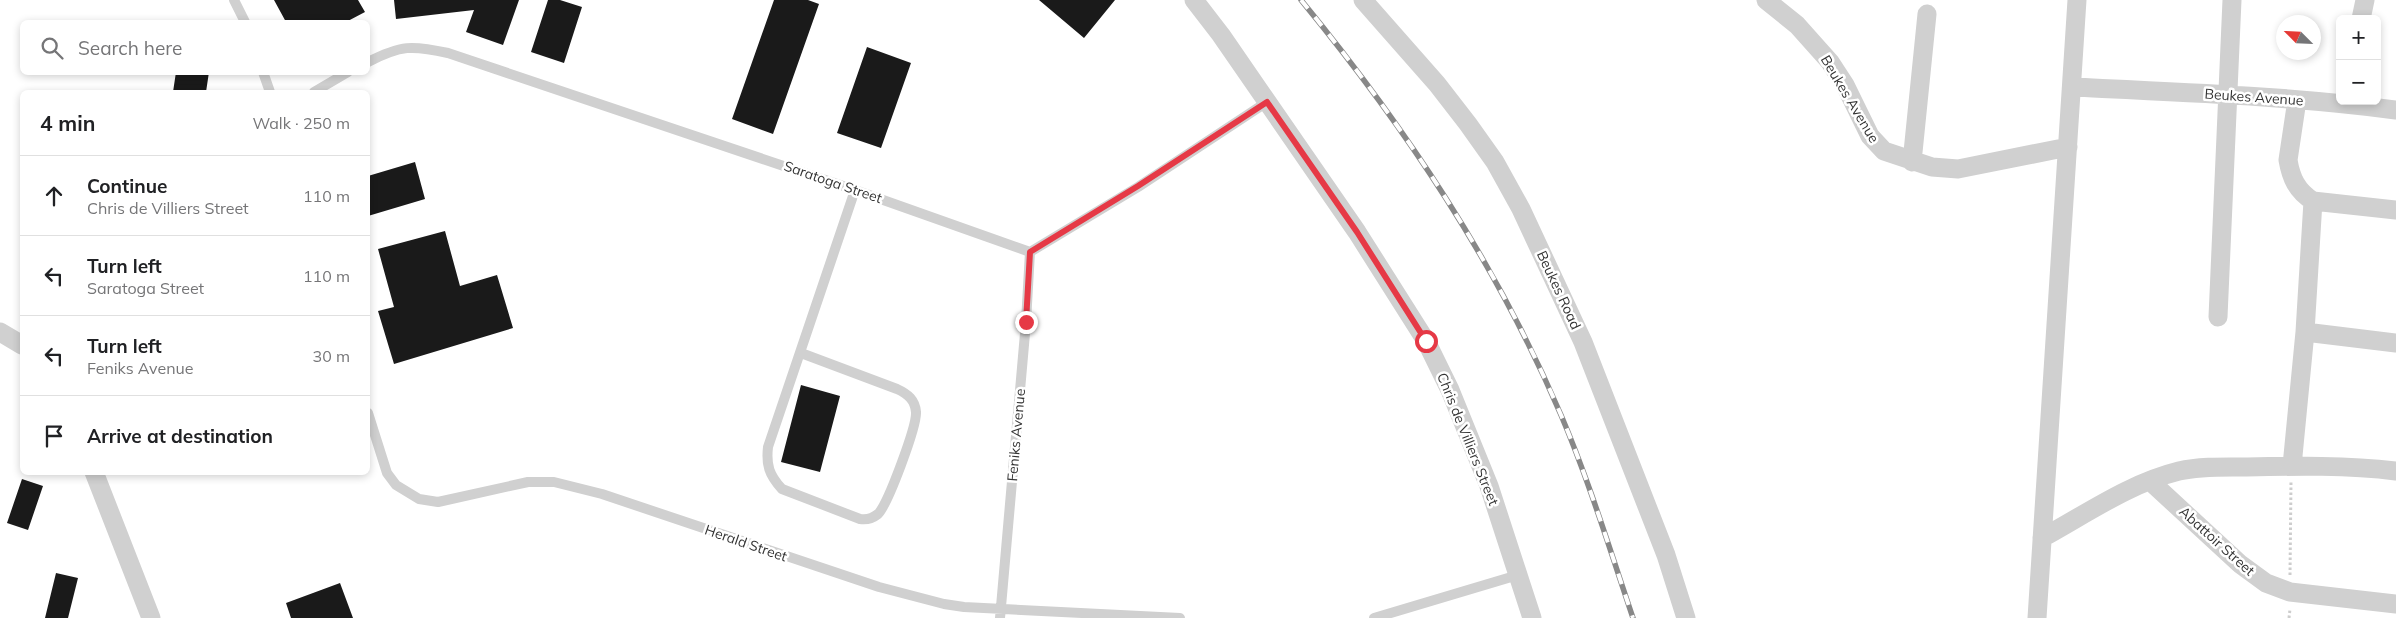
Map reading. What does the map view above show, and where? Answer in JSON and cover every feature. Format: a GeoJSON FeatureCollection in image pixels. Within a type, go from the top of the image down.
{"type":"FeatureCollection","features":[{"type":"Feature","properties":{"kind":"street","name":"Chris de Villiers Street"},"geometry":{"type":"LineString","coordinates":[[1194,0],[1221,35],[1357,232],[1426,341],[1450,390],[1475,450],[1532,618]]}},
{"type":"Feature","properties":{"kind":"street","name":"Beukes Road"},"geometry":{"type":"LineString","coordinates":[[1364,0],[1437,84],[1468,124],[1495,162],[1521,209],[1583,342],[1666,555],[1686,618]]}},
{"type":"Feature","properties":{"kind":"street","name":"Beukes Avenue"},"geometry":{"type":"LineString","coordinates":[[1766,0],[1797,25],[1830,62],[1846,85],[1870,136],[1879,147],[1912,162],[1932,167],[1958,169],[2068,147]]}},
{"type":"Feature","properties":{"kind":"street"},"geometry":{"type":"LineString","coordinates":[[2037,618],[2077,0]]}},
{"type":"Feature","properties":{"kind":"street"},"geometry":{"type":"LineString","coordinates":[[2218,316],[2232,0]]}},
{"type":"Feature","properties":{"kind":"street"},"geometry":{"type":"LineString","coordinates":[[2362,15],[2365,0]]}},
{"type":"Feature","properties":{"kind":"street"},"geometry":{"type":"LineString","coordinates":[[1912,162],[1927,14]]}},
{"type":"Feature","properties":{"kind":"street","name":"Beukes Avenue"},"geometry":{"type":"LineString","coordinates":[[2072,88],[2227,94],[2336,102]]}},
{"type":"Feature","properties":{"kind":"street"},"geometry":{"type":"LineString","coordinates":[[2297,100],[2288,160],[2297,186],[2313,201],[2396,210]]}},
{"type":"Feature","properties":{"kind":"street","name":"Beukes Avenue"},"geometry":{"type":"LineString","coordinates":[[2365,105],[2396,110]]}},
{"type":"Feature","properties":{"kind":"street"},"geometry":{"type":"LineString","coordinates":[[2292,466],[2305,332],[2313,201]]}},
{"type":"Feature","properties":{"kind":"street"},"geometry":{"type":"LineString","coordinates":[[0,332],[20,344]]}},
{"type":"Feature","properties":{"kind":"street"},"geometry":{"type":"LineString","coordinates":[[2305,332],[2396,343]]}},
{"type":"Feature","properties":{"kind":"street"},"geometry":{"type":"LineString","coordinates":[[2042,538],[2150,481],[2179,471],[2200,468],[2292,466],[2396,471]]}},
{"type":"Feature","properties":{"kind":"street"},"geometry":{"type":"LineString","coordinates":[[95,475],[151,618]]}},
{"type":"Feature","properties":{"kind":"street","name":"Abattoir Street"},"geometry":{"type":"LineString","coordinates":[[2150,481],[2240,564],[2266,583],[2290,592],[2396,604]]}},
{"type":"Feature","properties":{"kind":"lane"},"geometry":{"type":"LineString","coordinates":[[234,0],[244,20]]}},
{"type":"Feature","properties":{"kind":"lane","name":"Saratoga Street"},"geometry":{"type":"LineString","coordinates":[[370,61],[392,51],[412,46],[448,53],[855,190],[1030,252]]}},
{"type":"Feature","properties":{"kind":"lane"},"geometry":{"type":"LineString","coordinates":[[264,75],[269,90]]}},
{"type":"Feature","properties":{"kind":"lane"},"geometry":{"type":"LineString","coordinates":[[317,90],[343,75]]}},
{"type":"Feature","properties":{"kind":"lane"},"geometry":{"type":"LineString","coordinates":[[1030,252],[1138,186],[1267,102]]}},
{"type":"Feature","properties":{"kind":"lane"},"geometry":{"type":"LineString","coordinates":[[802,353],[897,389],[913,400],[916,413],[906,449],[882,508],[872,518],[860,519],[782,489],[770,474],[767,466],[768,447],[802,353],[855,190]]}},
{"type":"Feature","properties":{"kind":"lane","name":"Feniks Avenue"},"geometry":{"type":"LineString","coordinates":[[1001,613],[1030,252]]}},
{"type":"Feature","properties":{"kind":"lane","name":"Herald Street"},"geometry":{"type":"LineString","coordinates":[[370,419],[387,473],[396,485],[419,499],[438,502],[528,482],[554,482],[602,494],[784,556],[916,597],[1001,613],[1180,618]]}},
{"type":"Feature","properties":{"kind":"lane"},"geometry":{"type":"LineString","coordinates":[[1374,618],[1518,575]]}},
{"type":"Feature","properties":{"kind":"path"},"geometry":{"type":"LineString","coordinates":[[2289,618],[2292,466]]}},
{"type":"Feature","properties":{"kind":"building"},"geometry":{"type":"Polygon","coordinates":[[[274,0],[358,0],[365,12],[350,20],[285,20],[274,0]]]}},
{"type":"Feature","properties":{"kind":"building"},"geometry":{"type":"Polygon","coordinates":[[[394,0],[519,0],[503,45],[466,32],[474,10],[396,19],[394,0]]]}},
{"type":"Feature","properties":{"kind":"building"},"geometry":{"type":"Polygon","coordinates":[[[548,0],[560,0],[582,7],[564,63],[531,52],[548,0]]]}},
{"type":"Feature","properties":{"kind":"building"},"geometry":{"type":"Polygon","coordinates":[[[774,0],[808,0],[819,4],[773,134],[732,119],[774,0]]]}},
{"type":"Feature","properties":{"kind":"building"},"geometry":{"type":"Polygon","coordinates":[[[1039,0],[1115,0],[1084,38],[1039,0]]]}},
{"type":"Feature","properties":{"kind":"building"},"geometry":{"type":"Polygon","coordinates":[[[867,47],[911,63],[881,148],[837,133],[867,47]]]}},
{"type":"Feature","properties":{"kind":"building"},"geometry":{"type":"Polygon","coordinates":[[[176,75],[209,75],[206,90],[173,90],[176,75]]]}},
{"type":"Feature","properties":{"kind":"building"},"geometry":{"type":"Polygon","coordinates":[[[415,162],[425,199],[370,215],[370,175],[415,162]]]}},
{"type":"Feature","properties":{"kind":"building"},"geometry":{"type":"Polygon","coordinates":[[[445,231],[460,286],[497,275],[513,328],[394,364],[378,311],[394,307],[378,249],[445,231]]]}},
{"type":"Feature","properties":{"kind":"building"},"geometry":{"type":"Polygon","coordinates":[[[801,385],[840,396],[820,472],[781,462],[801,385]]]}},
{"type":"Feature","properties":{"kind":"building"},"geometry":{"type":"Polygon","coordinates":[[[22,479],[43,486],[28,530],[7,523],[22,479]]]}},
{"type":"Feature","properties":{"kind":"building"},"geometry":{"type":"Polygon","coordinates":[[[56,573],[78,578],[68,618],[45,618],[56,573]]]}},
{"type":"Feature","properties":{"kind":"building"},"geometry":{"type":"Polygon","coordinates":[[[340,583],[353,618],[291,618],[286,603],[340,583]]]}},
{"type":"Feature","properties":{"kind":"railway"},"geometry":{"type":"LineString","coordinates":[[1301,0],[1340,48],[1412,147],[1446,198],[1508,304],[1561,415],[1581,465],[1633,618]]}},
{"type":"Feature","properties":{"kind":"route"},"geometry":{"type":"LineString","coordinates":[[1026,322],[1030,252],[1138,186],[1267,102],[1357,232],[1426,341]]}}]}
